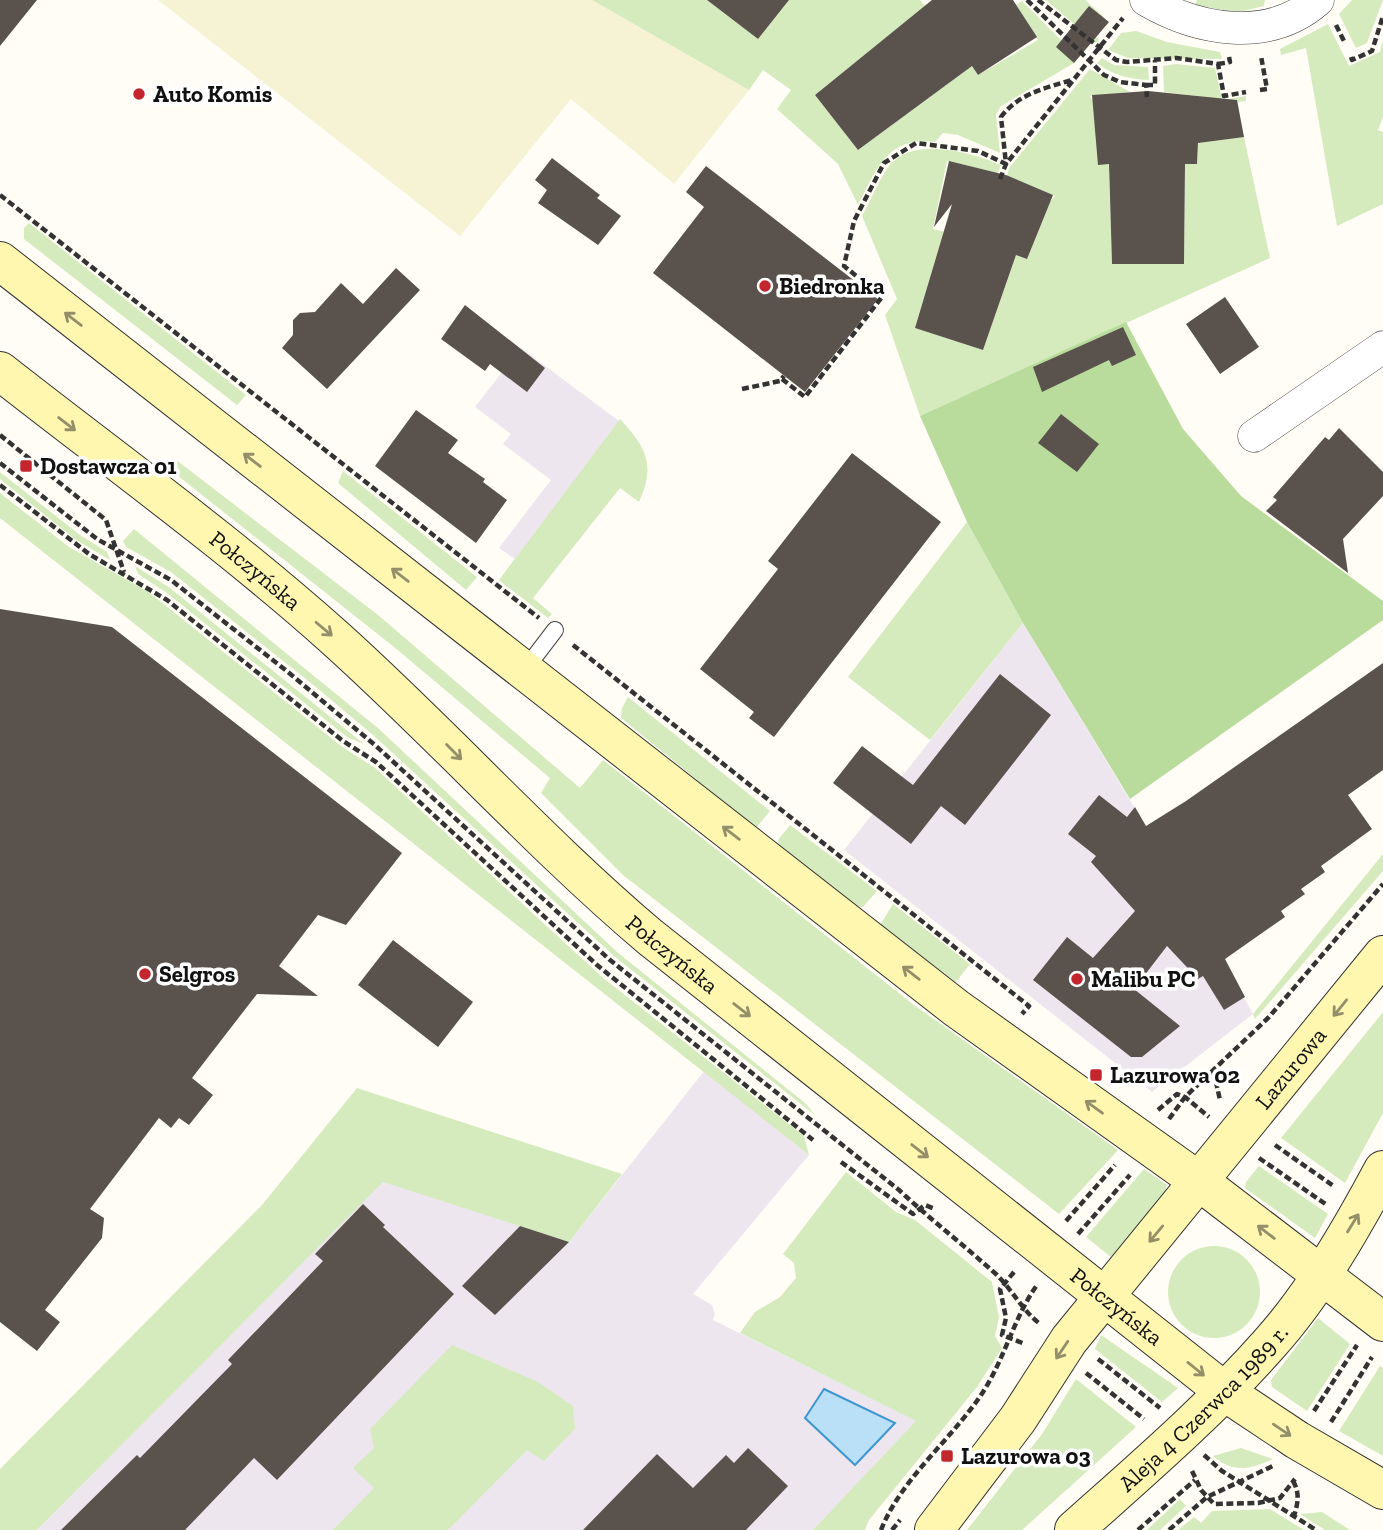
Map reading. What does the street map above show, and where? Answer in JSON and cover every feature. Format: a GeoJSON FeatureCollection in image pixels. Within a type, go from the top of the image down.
{"type":"FeatureCollection","features":[{"type":"Feature","properties":{"kind":"main road"},"geometry":{"type":"LineString","coordinates":[[0,261],[972,1020],[1200,1182],[1320,1274],[1371,1341]]}},
{"type":"Feature","properties":{"kind":"main road","name":"Połczyńska"},"geometry":{"type":"LineString","coordinates":[[0,371],[334,636],[559,856],[650,937],[1225,1392],[1297,1440],[1383,1490]]}},
{"type":"Feature","properties":{"kind":"main road","name":"Lazurowa"},"geometry":{"type":"LineString","coordinates":[[1200,1182],[1383,955]]}},
{"type":"Feature","properties":{"kind":"main road"},"geometry":{"type":"LineString","coordinates":[[1320,1274],[1355,1221],[1383,1170]]}},
{"type":"Feature","properties":{"kind":"main road"},"geometry":{"type":"LineString","coordinates":[[934,1530],[973,1482],[1069,1340],[1200,1182]]}},
{"type":"Feature","properties":{"kind":"main road","name":"Aleja 4 Czerwca 1989 r."},"geometry":{"type":"LineString","coordinates":[[1074,1530],[1225,1392],[1272,1341],[1320,1274]]}},
{"type":"Feature","properties":{"kind":"street"},"geometry":{"type":"LineString","coordinates":[[1135,9],[1243,29],[1285,20],[1306,11],[1318,0]]}},
{"type":"Feature","properties":{"kind":"street"},"geometry":{"type":"LineString","coordinates":[[1254,436],[1383,347]]}},
{"type":"Feature","properties":{"kind":"lane"},"geometry":{"type":"LineString","coordinates":[[523,672],[555,630]]}},
{"type":"Feature","properties":{"kind":"path"},"geometry":{"type":"LineString","coordinates":[[1027,0],[1104,75],[1120,82],[1155,85],[1155,60]]}},
{"type":"Feature","properties":{"kind":"path"},"geometry":{"type":"LineString","coordinates":[[1038,0],[1099,49],[1126,62],[1176,58],[1221,64],[1224,96],[1246,92]]}},
{"type":"Feature","properties":{"kind":"path"},"geometry":{"type":"LineString","coordinates":[[1000,179],[1006,163],[1099,49],[1108,33],[1135,9]]}},
{"type":"Feature","properties":{"kind":"path"},"geometry":{"type":"LineString","coordinates":[[1351,57],[1352,60],[1372,51],[1383,16]]}},
{"type":"Feature","properties":{"kind":"path"},"geometry":{"type":"LineString","coordinates":[[1260,52],[1267,89],[1260,90]]}},
{"type":"Feature","properties":{"kind":"path"},"geometry":{"type":"LineString","coordinates":[[1006,163],[1001,117],[1010,104],[1038,90],[1074,79]]}},
{"type":"Feature","properties":{"kind":"path"},"geometry":{"type":"LineString","coordinates":[[1146,85],[1147,97]]}},
{"type":"Feature","properties":{"kind":"path"},"geometry":{"type":"LineString","coordinates":[[742,389],[783,377],[805,397],[882,298],[844,266],[854,221],[884,163],[916,144],[978,151],[1006,163]]}},
{"type":"Feature","properties":{"kind":"path"},"geometry":{"type":"LineString","coordinates":[[0,195],[1030,1006],[1018,1020]]}},
{"type":"Feature","properties":{"kind":"path"},"geometry":{"type":"LineString","coordinates":[[0,435],[106,520],[124,573]]}},
{"type":"Feature","properties":{"kind":"path"},"geometry":{"type":"LineString","coordinates":[[0,463],[97,539],[172,580],[288,672],[376,747],[610,960],[920,1209],[1005,1283],[1023,1310],[1046,1328]]}},
{"type":"Feature","properties":{"kind":"path"},"geometry":{"type":"LineString","coordinates":[[0,485],[73,543],[167,600],[343,741],[376,762],[597,965],[813,1140]]}},
{"type":"Feature","properties":{"kind":"path"},"geometry":{"type":"LineString","coordinates":[[1161,1130],[1185,1097],[1269,1017],[1383,884]]}},
{"type":"Feature","properties":{"kind":"path"},"geometry":{"type":"LineString","coordinates":[[1209,1073],[1216,1083],[1220,1101]]}},
{"type":"Feature","properties":{"kind":"path"},"geometry":{"type":"LineString","coordinates":[[1152,1116],[1177,1094],[1185,1097],[1209,1117]]}},
{"type":"Feature","properties":{"kind":"path"},"geometry":{"type":"LineString","coordinates":[[1275,1145],[1341,1191]]}},
{"type":"Feature","properties":{"kind":"path"},"geometry":{"type":"LineString","coordinates":[[1261,1160],[1334,1210]]}},
{"type":"Feature","properties":{"kind":"path"},"geometry":{"type":"LineString","coordinates":[[841,1162],[913,1214],[926,1205],[937,1210]]}},
{"type":"Feature","properties":{"kind":"path"},"geometry":{"type":"LineString","coordinates":[[1066,1221],[1117,1163]]}},
{"type":"Feature","properties":{"kind":"path"},"geometry":{"type":"LineString","coordinates":[[1079,1233],[1132,1172]]}},
{"type":"Feature","properties":{"kind":"path"},"geometry":{"type":"LineString","coordinates":[[1005,1265],[1020,1277]]}},
{"type":"Feature","properties":{"kind":"path"},"geometry":{"type":"LineString","coordinates":[[1014,1272],[1000,1289],[1006,1318],[1002,1335],[1035,1345]]}},
{"type":"Feature","properties":{"kind":"path"},"geometry":{"type":"LineString","coordinates":[[881,1530],[897,1499],[956,1430],[981,1395],[1038,1284]]}},
{"type":"Feature","properties":{"kind":"path"},"geometry":{"type":"LineString","coordinates":[[1311,1416],[1371,1341]]}},
{"type":"Feature","properties":{"kind":"path"},"geometry":{"type":"LineString","coordinates":[[1329,1426],[1371,1341]]}},
{"type":"Feature","properties":{"kind":"path"},"geometry":{"type":"LineString","coordinates":[[1087,1351],[1160,1408]]}},
{"type":"Feature","properties":{"kind":"path"},"geometry":{"type":"LineString","coordinates":[[1080,1369],[1144,1419]]}},
{"type":"Feature","properties":{"kind":"path"},"geometry":{"type":"LineString","coordinates":[[1205,1456],[1222,1471],[1316,1530]]}},
{"type":"Feature","properties":{"kind":"path"},"geometry":{"type":"LineString","coordinates":[[1169,1530],[1207,1497],[1278,1464]]}},
{"type":"Feature","properties":{"kind":"path"},"geometry":{"type":"LineString","coordinates":[[1191,1470],[1214,1504],[1280,1499],[1291,1485]]}},
{"type":"Feature","properties":{"kind":"path"},"geometry":{"type":"LineString","coordinates":[[1288,1472],[1297,1488],[1298,1503],[1294,1516]]}},
{"type":"Feature","properties":{"kind":"path"},"geometry":{"type":"LineString","coordinates":[[1138,1530],[1196,1480]]}},
{"type":"Feature","properties":{"kind":"shaded area"},"geometry":{"type":"Polygon","coordinates":[[[158,0],[592,0],[749,90],[674,184],[571,99],[460,236],[158,0]]]}},
{"type":"Feature","properties":{"kind":"shaded area"},"geometry":{"type":"Polygon","coordinates":[[[521,348],[619,421],[515,559],[499,548],[551,480],[503,444],[511,434],[475,407],[521,348]]]}},
{"type":"Feature","properties":{"kind":"shaded area"},"geometry":{"type":"Polygon","coordinates":[[[1023,623],[1186,893],[1253,1014],[1152,1092],[844,850],[1023,623]]]}},
{"type":"Feature","properties":{"kind":"shaded area"},"geometry":{"type":"Polygon","coordinates":[[[705,1070],[809,1155],[693,1294],[712,1305],[715,1314],[713,1320],[917,1421],[813,1530],[37,1530],[383,1181],[569,1242],[705,1070]]]}},
{"type":"Feature","properties":{"kind":"green space"},"geometry":{"type":"Polygon","coordinates":[[[592,0],[707,0],[758,39],[789,0],[920,0],[936,17],[918,12],[815,95],[858,150],[964,72],[961,56],[964,53],[978,75],[1038,40],[1016,5],[1022,1],[1072,51],[1068,57],[1074,63],[1001,106],[996,115],[1000,153],[958,135],[943,133],[935,142],[905,144],[886,158],[878,168],[858,205],[838,164],[777,109],[791,90],[763,70],[749,90],[592,0]]]}},
{"type":"Feature","properties":{"kind":"green space"},"geometry":{"type":"Polygon","coordinates":[[[1046,0],[1085,0],[1105,18],[1078,21],[1099,40],[1096,43],[1046,0]]]}},
{"type":"Feature","properties":{"kind":"green space"},"geometry":{"type":"Polygon","coordinates":[[[1197,0],[1265,0],[1264,6],[1239,12],[1195,6],[1197,0]]]}},
{"type":"Feature","properties":{"kind":"green space"},"geometry":{"type":"Polygon","coordinates":[[[1352,0],[1383,0],[1367,43],[1356,48],[1339,14],[1352,0]]]}},
{"type":"Feature","properties":{"kind":"green space"},"geometry":{"type":"Polygon","coordinates":[[[1328,24],[1349,66],[1380,52],[1383,40],[1383,117],[1378,130],[1383,132],[1383,204],[1337,226],[1306,48],[1281,55],[1280,49],[1328,24]]]}},
{"type":"Feature","properties":{"kind":"green space"},"geometry":{"type":"Polygon","coordinates":[[[1136,31],[1167,42],[1220,52],[1222,59],[1128,58],[1108,50],[1121,33],[1136,31]]]}},
{"type":"Feature","properties":{"kind":"green space"},"geometry":{"type":"Polygon","coordinates":[[[1102,58],[1114,65],[1148,67],[1149,80],[1128,78],[1109,71],[1097,63],[1102,58]]]}},
{"type":"Feature","properties":{"kind":"green space"},"geometry":{"type":"Polygon","coordinates":[[[1176,64],[1215,68],[1222,100],[1246,96],[1246,101],[1216,105],[1244,137],[1270,258],[920,416],[885,315],[897,299],[862,216],[888,167],[898,157],[911,151],[926,149],[958,151],[1001,165],[998,173],[947,161],[933,229],[958,235],[957,239],[941,241],[915,328],[983,350],[1013,264],[1001,253],[1055,196],[1007,176],[1009,168],[1090,69],[1130,92],[1090,96],[1124,163],[1124,167],[1109,174],[1112,264],[1184,264],[1185,174],[1171,167],[1171,163],[1197,164],[1201,98],[1205,97],[1164,92],[1163,66],[1176,64]]]}},
{"type":"Feature","properties":{"kind":"green space"},"geometry":{"type":"Polygon","coordinates":[[[29,223],[246,395],[237,405],[24,239],[24,228],[29,223]]]}},
{"type":"Feature","properties":{"kind":"green space"},"geometry":{"type":"Polygon","coordinates":[[[1126,322],[1183,429],[1241,496],[1383,601],[1383,620],[1130,799],[1023,623],[967,522],[920,416],[1126,322]]]}},
{"type":"Feature","properties":{"kind":"green space"},"geometry":{"type":"Polygon","coordinates":[[[620,419],[646,457],[647,477],[644,489],[639,502],[620,488],[533,598],[552,614],[548,618],[499,580],[620,419]]]}},
{"type":"Feature","properties":{"kind":"green space"},"geometry":{"type":"Polygon","coordinates":[[[175,459],[378,615],[580,788],[603,760],[914,1005],[1118,1150],[1059,1214],[623,875],[541,793],[550,778],[394,647],[168,468],[175,459]]]}},
{"type":"Feature","properties":{"kind":"green space"},"geometry":{"type":"Polygon","coordinates":[[[343,471],[477,577],[466,590],[338,483],[343,471]]]}},
{"type":"Feature","properties":{"kind":"green space"},"geometry":{"type":"Polygon","coordinates":[[[0,472],[80,535],[107,552],[110,560],[76,540],[0,479],[0,472]]]}},
{"type":"Feature","properties":{"kind":"green space"},"geometry":{"type":"Polygon","coordinates":[[[0,493],[69,547],[150,593],[341,746],[375,768],[602,977],[804,1136],[809,1155],[0,518],[0,493]]]}},
{"type":"Feature","properties":{"kind":"green space"},"geometry":{"type":"Polygon","coordinates":[[[967,522],[1023,623],[930,740],[848,677],[967,522]]]}},
{"type":"Feature","properties":{"kind":"green space"},"geometry":{"type":"Polygon","coordinates":[[[134,529],[379,729],[617,952],[805,1103],[816,1116],[614,956],[373,735],[311,683],[171,572],[126,547],[123,541],[134,529]]]}},
{"type":"Feature","properties":{"kind":"green space"},"geometry":{"type":"Polygon","coordinates":[[[135,566],[170,588],[364,744],[347,737],[167,593],[138,574],[135,566]]]}},
{"type":"Feature","properties":{"kind":"green space"},"geometry":{"type":"Polygon","coordinates":[[[628,697],[770,811],[756,828],[621,718],[622,708],[628,697]]]}},
{"type":"Feature","properties":{"kind":"green space"},"geometry":{"type":"Polygon","coordinates":[[[790,825],[877,891],[863,907],[854,906],[779,846],[778,840],[790,825]]]}},
{"type":"Feature","properties":{"kind":"green space"},"geometry":{"type":"Polygon","coordinates":[[[1383,854],[1383,871],[1255,1019],[1253,1014],[1383,854]]]}},
{"type":"Feature","properties":{"kind":"green space"},"geometry":{"type":"Polygon","coordinates":[[[893,904],[970,964],[956,982],[880,925],[893,904]]]}},
{"type":"Feature","properties":{"kind":"green space"},"geometry":{"type":"Polygon","coordinates":[[[1383,1012],[1383,1113],[1345,1183],[1281,1138],[1383,1012]]]}},
{"type":"Feature","properties":{"kind":"green space"},"geometry":{"type":"Polygon","coordinates":[[[357,1088],[622,1174],[569,1242],[383,1182],[37,1530],[0,1530],[0,1469],[262,1205],[357,1088]]]}},
{"type":"Feature","properties":{"kind":"green space"},"geometry":{"type":"Polygon","coordinates":[[[1259,1166],[1328,1214],[1315,1238],[1245,1188],[1246,1182],[1259,1166]]]}},
{"type":"Feature","properties":{"kind":"green space"},"geometry":{"type":"Polygon","coordinates":[[[1144,1169],[1167,1185],[1165,1193],[1111,1257],[1086,1237],[1144,1169]]]}},
{"type":"Feature","properties":{"kind":"green space"},"geometry":{"type":"Polygon","coordinates":[[[846,1172],[896,1212],[915,1220],[992,1282],[999,1317],[995,1336],[1002,1348],[977,1387],[869,1520],[865,1530],[813,1530],[916,1421],[740,1333],[755,1312],[780,1297],[796,1278],[794,1263],[783,1254],[846,1172]]]}},
{"type":"Feature","properties":{"kind":"green space"},"geometry":{"type":"Polygon","coordinates":[[[1214,1246],[1232,1249],[1247,1259],[1257,1274],[1260,1292],[1257,1310],[1247,1325],[1232,1335],[1214,1338],[1196,1335],[1181,1325],[1171,1310],[1168,1292],[1171,1274],[1181,1259],[1196,1249],[1214,1246]]]}},
{"type":"Feature","properties":{"kind":"green space"},"geometry":{"type":"Polygon","coordinates":[[[1318,1318],[1350,1344],[1307,1411],[1272,1387],[1271,1380],[1318,1318]]]}},
{"type":"Feature","properties":{"kind":"green space"},"geometry":{"type":"Polygon","coordinates":[[[1101,1335],[1178,1388],[1162,1402],[1095,1349],[1101,1335]]]}},
{"type":"Feature","properties":{"kind":"green space"},"geometry":{"type":"Polygon","coordinates":[[[452,1345],[538,1382],[573,1406],[575,1429],[544,1461],[527,1450],[448,1530],[333,1530],[374,1488],[353,1468],[374,1448],[370,1429],[452,1345]]]}},
{"type":"Feature","properties":{"kind":"green space"},"geometry":{"type":"Polygon","coordinates":[[[1380,1366],[1383,1368],[1383,1456],[1339,1431],[1380,1366]]]}},
{"type":"Feature","properties":{"kind":"green space"},"geometry":{"type":"Polygon","coordinates":[[[1076,1379],[1136,1427],[1022,1530],[967,1530],[1042,1434],[1076,1379]]]}},
{"type":"Feature","properties":{"kind":"green space"},"geometry":{"type":"Polygon","coordinates":[[[1241,1448],[1273,1459],[1242,1468],[1228,1465],[1213,1456],[1241,1448]]]}},
{"type":"Feature","properties":{"kind":"green space"},"geometry":{"type":"Polygon","coordinates":[[[1180,1499],[1186,1506],[1160,1530],[1147,1530],[1180,1499]]]}},
{"type":"Feature","properties":{"kind":"green space"},"geometry":{"type":"Polygon","coordinates":[[[1270,1509],[1304,1530],[1178,1530],[1194,1517],[1201,1523],[1212,1511],[1270,1509]]]}},
{"type":"Feature","properties":{"kind":"green space"},"geometry":{"type":"Polygon","coordinates":[[[1322,1512],[1350,1530],[1325,1530],[1300,1514],[1322,1512]]]}},
{"type":"Feature","properties":{"kind":"water"},"geometry":{"type":"Polygon","coordinates":[[[824,1389],[895,1423],[855,1465],[805,1418],[824,1389]]]}},
{"type":"Feature","properties":{"kind":"building"},"geometry":{"type":"Polygon","coordinates":[[[0,0],[37,0],[0,46],[0,0]]]}},
{"type":"Feature","properties":{"kind":"building"},"geometry":{"type":"Polygon","coordinates":[[[707,0],[789,0],[758,39],[707,0]]]}},
{"type":"Feature","properties":{"kind":"building"},"geometry":{"type":"Polygon","coordinates":[[[932,0],[1013,0],[1037,37],[978,75],[972,66],[858,150],[815,95],[932,0]]]}},
{"type":"Feature","properties":{"kind":"building"},"geometry":{"type":"Polygon","coordinates":[[[1089,6],[1109,22],[1074,63],[1056,47],[1089,6]]]}},
{"type":"Feature","properties":{"kind":"building"},"geometry":{"type":"Polygon","coordinates":[[[1148,91],[1237,100],[1244,137],[1198,143],[1197,164],[1185,164],[1184,264],[1112,264],[1109,164],[1098,165],[1092,95],[1148,91]]]}},
{"type":"Feature","properties":{"kind":"building"},"geometry":{"type":"Polygon","coordinates":[[[552,158],[600,195],[597,198],[621,216],[598,245],[538,203],[547,190],[535,180],[552,158]]]}},
{"type":"Feature","properties":{"kind":"building"},"geometry":{"type":"Polygon","coordinates":[[[949,161],[1006,175],[1053,195],[1027,259],[1016,255],[983,350],[915,328],[952,204],[934,227],[949,161]]]}},
{"type":"Feature","properties":{"kind":"building","name":"Biedronka"},"geometry":{"type":"Polygon","coordinates":[[[706,166],[878,299],[805,392],[653,273],[704,207],[686,192],[706,166]]]}},
{"type":"Feature","properties":{"kind":"building"},"geometry":{"type":"Polygon","coordinates":[[[396,268],[420,290],[327,389],[282,348],[293,335],[293,320],[300,313],[315,312],[341,283],[363,304],[396,268]]]}},
{"type":"Feature","properties":{"kind":"building"},"geometry":{"type":"Polygon","coordinates":[[[1225,297],[1259,347],[1220,374],[1186,324],[1225,297]]]}},
{"type":"Feature","properties":{"kind":"building"},"geometry":{"type":"Polygon","coordinates":[[[465,305],[545,368],[527,392],[490,364],[485,371],[441,339],[465,305]]]}},
{"type":"Feature","properties":{"kind":"building"},"geometry":{"type":"Polygon","coordinates":[[[1123,327],[1136,355],[1112,366],[1109,360],[1042,392],[1033,367],[1123,327]]]}},
{"type":"Feature","properties":{"kind":"building"},"geometry":{"type":"Polygon","coordinates":[[[416,410],[458,440],[448,453],[485,479],[483,482],[507,500],[476,543],[375,466],[416,410]]]}},
{"type":"Feature","properties":{"kind":"building"},"geometry":{"type":"Polygon","coordinates":[[[1061,414],[1099,444],[1077,472],[1038,443],[1061,414]]]}},
{"type":"Feature","properties":{"kind":"building"},"geometry":{"type":"Polygon","coordinates":[[[1339,428],[1383,472],[1383,496],[1343,539],[1348,573],[1266,511],[1277,500],[1273,497],[1325,437],[1329,440],[1339,428]]]}},
{"type":"Feature","properties":{"kind":"building"},"geometry":{"type":"Polygon","coordinates":[[[852,453],[941,522],[774,737],[749,718],[754,712],[700,669],[778,569],[768,561],[852,453]]]}},
{"type":"Feature","properties":{"kind":"building","name":"Selgros"},"geometry":{"type":"Polygon","coordinates":[[[0,609],[112,627],[402,853],[346,925],[318,915],[279,966],[318,996],[257,994],[192,1078],[213,1095],[189,1125],[179,1118],[171,1128],[159,1118],[90,1209],[104,1218],[102,1238],[45,1310],[60,1322],[37,1351],[0,1322],[0,609]]]}},
{"type":"Feature","properties":{"kind":"building"},"geometry":{"type":"Polygon","coordinates":[[[1383,663],[1383,770],[1348,795],[1372,829],[1321,866],[1325,872],[1301,889],[1305,894],[1281,911],[1285,917],[1225,959],[1245,997],[1224,1010],[1203,976],[1198,979],[1167,946],[1134,989],[1180,1026],[1142,1057],[1131,1057],[1033,980],[1067,937],[1093,958],[1135,911],[1091,862],[1096,856],[1068,834],[1099,795],[1127,817],[1135,807],[1146,826],[1383,663]]]}},
{"type":"Feature","properties":{"kind":"building"},"geometry":{"type":"Polygon","coordinates":[[[1000,674],[1051,715],[965,825],[941,806],[911,844],[833,783],[862,746],[913,785],[1000,674]]]}},
{"type":"Feature","properties":{"kind":"building"},"geometry":{"type":"Polygon","coordinates":[[[393,940],[473,1002],[438,1047],[358,985],[393,940]]]}},
{"type":"Feature","properties":{"kind":"building"},"geometry":{"type":"Polygon","coordinates":[[[363,1204],[385,1225],[383,1227],[454,1294],[277,1480],[254,1458],[185,1530],[61,1530],[137,1455],[140,1458],[232,1364],[228,1360],[323,1261],[315,1254],[363,1204]]]}},
{"type":"Feature","properties":{"kind":"building"},"geometry":{"type":"Polygon","coordinates":[[[520,1226],[569,1242],[495,1315],[462,1286],[520,1226]]]}},
{"type":"Feature","properties":{"kind":"building"},"geometry":{"type":"Polygon","coordinates":[[[748,1448],[788,1486],[746,1530],[583,1530],[657,1454],[693,1488],[726,1455],[734,1463],[748,1448]]]}},
{"type":"Feature","properties":{"kind":"place","name":"Auto Komis"},"geometry":{"type":"Point","coordinates":[139,94]}},
{"type":"Feature","properties":{"kind":"place","name":"Biedronka"},"geometry":{"type":"Point","coordinates":[765,286]}},
{"type":"Feature","properties":{"kind":"place","name":"Dostawcza 01"},"geometry":{"type":"Point","coordinates":[26,466]}},
{"type":"Feature","properties":{"kind":"place","name":"Selgros"},"geometry":{"type":"Point","coordinates":[145,974]}},
{"type":"Feature","properties":{"kind":"place","name":"Malibu PC"},"geometry":{"type":"Point","coordinates":[1077,979]}},
{"type":"Feature","properties":{"kind":"place","name":"Lazurowa 02"},"geometry":{"type":"Point","coordinates":[1096,1075]}},
{"type":"Feature","properties":{"kind":"place","name":"Lazurowa 03"},"geometry":{"type":"Point","coordinates":[947,1456]}}]}
